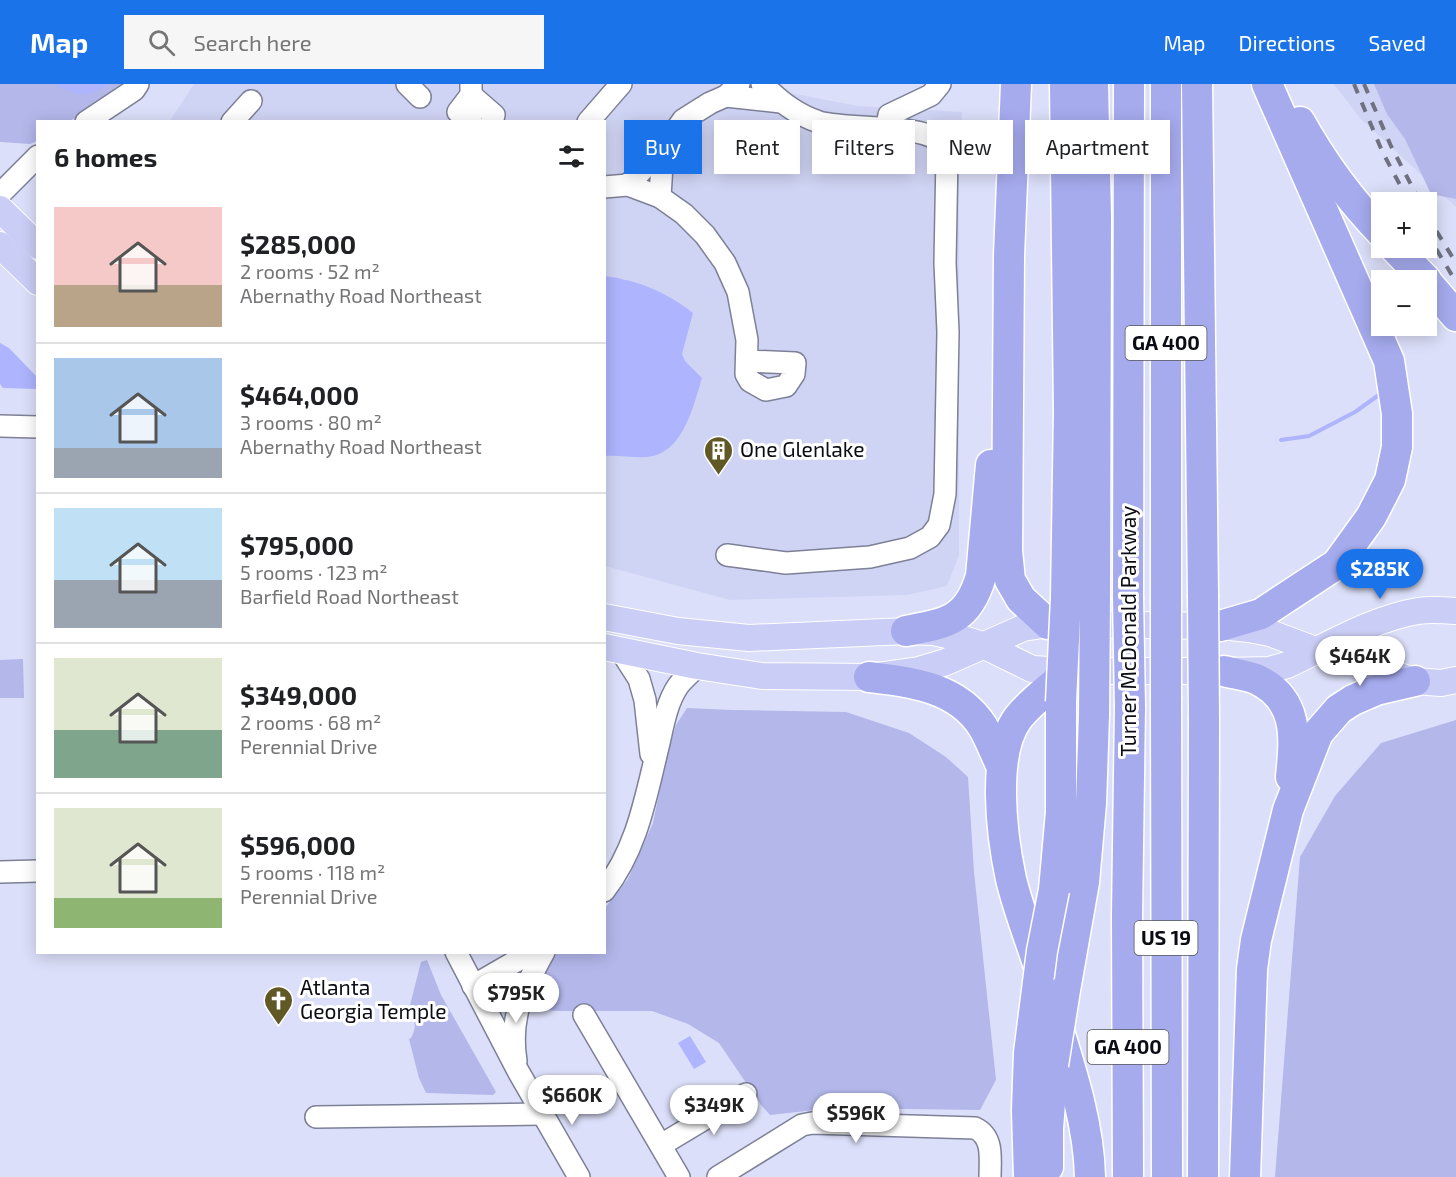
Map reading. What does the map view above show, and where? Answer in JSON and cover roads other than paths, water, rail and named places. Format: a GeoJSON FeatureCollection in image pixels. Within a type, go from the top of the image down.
{"type":"FeatureCollection","features":[{"type":"Feature","properties":{"kind":"highway"},"geometry":{"type":"LineString","coordinates":[[1016,84],[1009,256],[1007,551],[1010,580],[1021,599],[1048,624]]}},
{"type":"Feature","properties":{"kind":"highway"},"geometry":{"type":"LineString","coordinates":[[1029,1177],[1027,1110],[1041,1059],[1065,990],[1084,882],[1091,803],[1094,714],[1081,597],[1069,410],[1065,84]]}},
{"type":"Feature","properties":{"kind":"highway"},"geometry":{"type":"LineString","coordinates":[[1048,1177],[1048,1128],[1041,1059],[1041,961],[1054,890],[1061,812],[1061,702],[1081,597],[1096,228],[1093,84]]}},
{"type":"Feature","properties":{"kind":"highway","name":"Turner McDonald Parkway"},"geometry":{"type":"LineString","coordinates":[[1128,1177],[1129,84]]}},
{"type":"Feature","properties":{"kind":"highway","name":"Turner McDonald Parkway"},"geometry":{"type":"LineString","coordinates":[[1166,84],[1167,1177]]}},
{"type":"Feature","properties":{"kind":"highway","name":"US 19"},"geometry":{"type":"LineString","coordinates":[[1197,84],[1204,721],[1203,1177]]}},
{"type":"Feature","properties":{"kind":"highway"},"geometry":{"type":"LineString","coordinates":[[1220,626],[1261,614],[1337,564],[1371,517],[1390,480],[1397,447],[1397,414],[1389,361],[1267,84]]}},
{"type":"Feature","properties":{"kind":"highway"},"geometry":{"type":"LineString","coordinates":[[1285,84],[1298,118],[1316,149],[1354,204],[1371,222]]}},
{"type":"Feature","properties":{"kind":"highway"},"geometry":{"type":"LineString","coordinates":[[906,631],[952,620],[971,601],[981,576],[1009,256]]}},
{"type":"Feature","properties":{"kind":"highway"},"geometry":{"type":"LineString","coordinates":[[1404,258],[1416,270]]}},
{"type":"Feature","properties":{"kind":"highway"},"geometry":{"type":"LineString","coordinates":[[1437,294],[1456,316]]}},
{"type":"Feature","properties":{"kind":"highway"},"geometry":{"type":"LineString","coordinates":[[1069,671],[1019,717],[1010,732],[1001,765],[1002,803],[1011,880],[1072,1074],[1090,1177]]}},
{"type":"Feature","properties":{"kind":"highway"},"geometry":{"type":"LineString","coordinates":[[1224,671],[1255,679],[1271,689],[1291,715],[1294,742],[1288,810]]}},
{"type":"Feature","properties":{"kind":"highway"},"geometry":{"type":"LineString","coordinates":[[869,677],[910,682],[958,700],[972,712],[984,728],[1001,765]]}},
{"type":"Feature","properties":{"kind":"highway"},"geometry":{"type":"LineString","coordinates":[[1245,1177],[1252,969],[1258,931],[1288,810],[1318,733],[1339,709],[1376,690],[1415,681]]}},
{"type":"Feature","properties":{"kind":"main road"},"geometry":{"type":"LineString","coordinates":[[0,209],[36,244]]}},
{"type":"Feature","properties":{"kind":"main road"},"geometry":{"type":"LineString","coordinates":[[0,245],[36,280]]}},
{"type":"Feature","properties":{"kind":"main road"},"geometry":{"type":"LineString","coordinates":[[606,617],[667,629],[749,638],[906,631],[934,632],[985,646],[1032,669],[1224,671],[1269,670],[1287,665],[1375,625],[1401,616],[1417,611],[1456,611]]}},
{"type":"Feature","properties":{"kind":"main road"},"geometry":{"type":"LineString","coordinates":[[613,649],[762,676],[869,677],[919,670],[946,662],[1023,628],[1048,624],[1220,626],[1270,633],[1318,651],[1415,681],[1441,683],[1456,680]]}},
{"type":"Feature","properties":{"kind":"street"},"geometry":{"type":"LineString","coordinates":[[89,120],[134,90],[138,84]]}},
{"type":"Feature","properties":{"kind":"street"},"geometry":{"type":"LineString","coordinates":[[590,120],[621,84]]}},
{"type":"Feature","properties":{"kind":"street"},"geometry":{"type":"LineString","coordinates":[[762,84],[793,111],[817,120]]}},
{"type":"Feature","properties":{"kind":"street"},"geometry":{"type":"LineString","coordinates":[[888,120],[889,114],[931,95],[940,84]]}},
{"type":"Feature","properties":{"kind":"street"},"geometry":{"type":"LineString","coordinates":[[683,120],[733,90],[781,102]]}},
{"type":"Feature","properties":{"kind":"street"},"geometry":{"type":"LineString","coordinates":[[234,120],[251,101]]}},
{"type":"Feature","properties":{"kind":"street"},"geometry":{"type":"LineString","coordinates":[[468,103],[499,117]]}},
{"type":"Feature","properties":{"kind":"street"},"geometry":{"type":"LineString","coordinates":[[727,555],[786,563],[870,557],[910,548],[930,537],[939,525],[945,494],[948,332],[945,263],[947,155],[939,140],[923,132],[915,132]]}},
{"type":"Feature","properties":{"kind":"street"},"geometry":{"type":"LineString","coordinates":[[0,194],[36,158]]}},
{"type":"Feature","properties":{"kind":"street"},"geometry":{"type":"LineString","coordinates":[[628,185],[638,174]]}},
{"type":"Feature","properties":{"kind":"street"},"geometry":{"type":"LineString","coordinates":[[660,197],[661,174]]}},
{"type":"Feature","properties":{"kind":"street"},"geometry":{"type":"LineString","coordinates":[[606,187],[628,185],[660,197],[684,214],[698,228],[725,263],[738,292],[747,340],[747,361]]}},
{"type":"Feature","properties":{"kind":"street"},"geometry":{"type":"LineString","coordinates":[[0,426],[36,427]]}},
{"type":"Feature","properties":{"kind":"street"},"geometry":{"type":"LineString","coordinates":[[613,649],[639,679],[645,700],[652,770]]}},
{"type":"Feature","properties":{"kind":"street"},"geometry":{"type":"LineString","coordinates":[[606,888],[632,844],[667,711],[677,688],[697,666]]}},
{"type":"Feature","properties":{"kind":"street"},"geometry":{"type":"LineString","coordinates":[[0,872],[36,871]]}},
{"type":"Feature","properties":{"kind":"street"},"geometry":{"type":"LineString","coordinates":[[457,954],[518,1071],[579,1177]]}},
{"type":"Feature","properties":{"kind":"street"},"geometry":{"type":"LineString","coordinates":[[473,986],[529,954]]}},
{"type":"Feature","properties":{"kind":"street"},"geometry":{"type":"LineString","coordinates":[[518,1071],[514,1037],[518,1006],[530,976],[543,954]]}},
{"type":"Feature","properties":{"kind":"street"},"geometry":{"type":"LineString","coordinates":[[584,1014],[679,1177]]}},
{"type":"Feature","properties":{"kind":"street"},"geometry":{"type":"LineString","coordinates":[[661,1145],[746,1094]]}},
{"type":"Feature","properties":{"kind":"street"},"geometry":{"type":"LineString","coordinates":[[316,1117],[543,1114]]}},
{"type":"Feature","properties":{"kind":"street"},"geometry":{"type":"LineString","coordinates":[[732,1174],[802,1125],[812,1122],[975,1128],[982,1131],[988,1138],[990,1177]]}},
{"type":"Feature","properties":{"kind":"waterway"},"geometry":{"type":"LineString","coordinates":[[1281,440],[1309,436],[1355,412],[1383,392]]}},
{"type":"Feature","properties":{"kind":"railway"},"geometry":{"type":"LineString","coordinates":[[1354,84],[1382,151],[1404,192]]}},
{"type":"Feature","properties":{"kind":"railway"},"geometry":{"type":"LineString","coordinates":[[1364,84],[1391,146],[1415,192]]}},
{"type":"Feature","properties":{"kind":"railway"},"geometry":{"type":"LineString","coordinates":[[1437,232],[1456,263]]}},
{"type":"Feature","properties":{"kind":"railway"},"geometry":{"type":"LineString","coordinates":[[1437,250],[1456,282]]}},
{"type":"Feature","properties":{"kind":"place","name":"One Glenlake"},"geometry":{"type":"Point","coordinates":[719,476]}},
{"type":"Feature","properties":{"kind":"place","name":"Atlanta Georgia Temple"},"geometry":{"type":"Point","coordinates":[279,1026]}}]}
